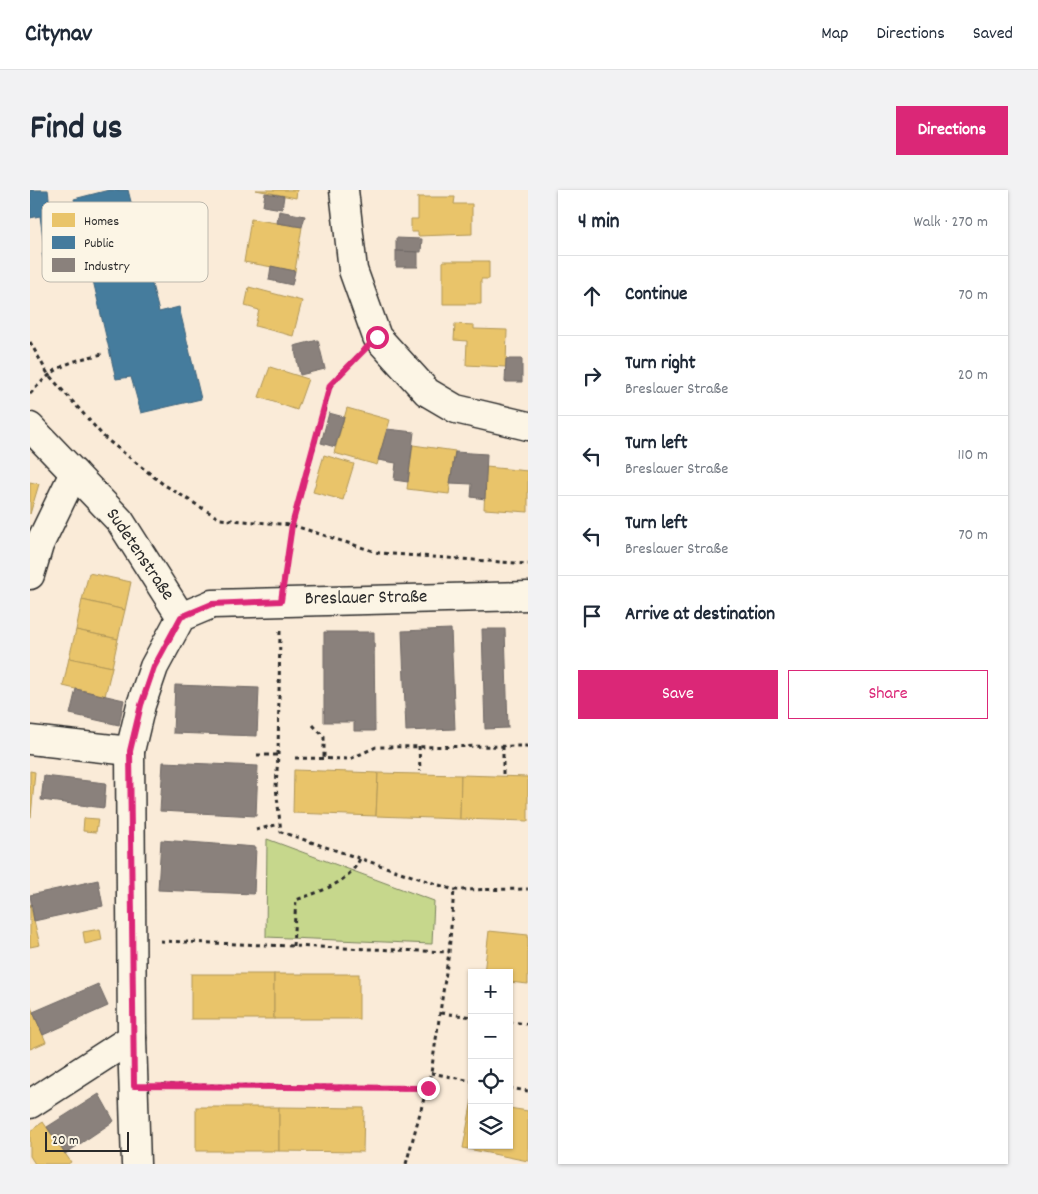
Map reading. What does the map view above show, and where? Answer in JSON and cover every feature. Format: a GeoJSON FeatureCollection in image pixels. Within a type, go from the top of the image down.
{"type":"FeatureCollection","features":[{"type":"Feature","properties":{"kind":"street"},"geometry":{"type":"LineString","coordinates":[[344,190],[353,270],[377,337],[427,392],[456,409],[528,426]]}},
{"type":"Feature","properties":{"kind":"street","name":"Sudetenstraße"},"geometry":{"type":"LineString","coordinates":[[30,427],[120,521],[181,617]]}},
{"type":"Feature","properties":{"kind":"street"},"geometry":{"type":"LineString","coordinates":[[30,575],[39,545],[74,474]]}},
{"type":"Feature","properties":{"kind":"street","name":"Breslauer Straße"},"geometry":{"type":"LineString","coordinates":[[181,617],[212,604],[528,596]]}},
{"type":"Feature","properties":{"kind":"street"},"geometry":{"type":"LineString","coordinates":[[136,1164],[132,1038],[130,751],[141,705],[154,667],[181,617]]}},
{"type":"Feature","properties":{"kind":"street"},"geometry":{"type":"LineString","coordinates":[[30,740],[130,751]]}},
{"type":"Feature","properties":{"kind":"street"},"geometry":{"type":"LineString","coordinates":[[30,1104],[132,1038]]}},
{"type":"Feature","properties":{"kind":"path"},"geometry":{"type":"LineString","coordinates":[[377,337],[330,385],[292,525],[281,601],[276,787],[279,824],[282,832],[454,890],[528,888]]}},
{"type":"Feature","properties":{"kind":"path"},"geometry":{"type":"LineString","coordinates":[[30,342],[48,374],[106,438],[163,484],[220,519],[292,525],[379,553],[528,564]]}},
{"type":"Feature","properties":{"kind":"path"},"geometry":{"type":"LineString","coordinates":[[30,394],[48,374],[76,360],[103,354]]}},
{"type":"Feature","properties":{"kind":"path"},"geometry":{"type":"LineString","coordinates":[[312,725],[324,737],[324,758]]}},
{"type":"Feature","properties":{"kind":"path"},"geometry":{"type":"LineString","coordinates":[[419,746],[420,771]]}},
{"type":"Feature","properties":{"kind":"path"},"geometry":{"type":"LineString","coordinates":[[503,746],[504,774]]}},
{"type":"Feature","properties":{"kind":"path"},"geometry":{"type":"LineString","coordinates":[[296,758],[350,759],[376,747],[528,746]]}},
{"type":"Feature","properties":{"kind":"path"},"geometry":{"type":"LineString","coordinates":[[257,755],[278,755]]}},
{"type":"Feature","properties":{"kind":"path"},"geometry":{"type":"LineString","coordinates":[[256,830],[279,824]]}},
{"type":"Feature","properties":{"kind":"path"},"geometry":{"type":"LineString","coordinates":[[293,946],[296,900],[335,885],[354,872],[360,858]]}},
{"type":"Feature","properties":{"kind":"path"},"geometry":{"type":"LineString","coordinates":[[406,1164],[431,1073],[449,952],[454,890]]}},
{"type":"Feature","properties":{"kind":"path"},"geometry":{"type":"LineString","coordinates":[[131,940],[449,952]]}},
{"type":"Feature","properties":{"kind":"path"},"geometry":{"type":"LineString","coordinates":[[441,1013],[468,1016]]}},
{"type":"Feature","properties":{"kind":"path"},"geometry":{"type":"LineString","coordinates":[[513,1022],[528,1024]]}},
{"type":"Feature","properties":{"kind":"path"},"geometry":{"type":"LineString","coordinates":[[431,1073],[468,1080]]}},
{"type":"Feature","properties":{"kind":"path"},"geometry":{"type":"LineString","coordinates":[[134,1086],[428,1088]]}},
{"type":"Feature","properties":{"kind":"path"},"geometry":{"type":"LineString","coordinates":[[513,1089],[528,1091]]}},
{"type":"Feature","properties":{"kind":"green space"},"geometry":{"type":"Polygon","coordinates":[[[267,839],[434,901],[432,944],[266,937],[267,839]]]}},
{"type":"Feature","properties":{"kind":"building: Homes"},"geometry":{"type":"Polygon","coordinates":[[[256,190],[297,190],[296,198],[256,190]]]}},
{"type":"Feature","properties":{"kind":"building: Homes"},"geometry":{"type":"Polygon","coordinates":[[[418,197],[455,197],[454,204],[472,204],[472,234],[418,236],[418,232],[411,232],[411,219],[418,219],[418,197]]]}},
{"type":"Feature","properties":{"kind":"building: Homes"},"geometry":{"type":"Polygon","coordinates":[[[251,219],[302,227],[295,271],[244,262],[251,219]]]}},
{"type":"Feature","properties":{"kind":"building: Homes"},"geometry":{"type":"Polygon","coordinates":[[[443,261],[489,261],[489,279],[481,279],[481,304],[443,304],[443,261]]]}},
{"type":"Feature","properties":{"kind":"building: Homes"},"geometry":{"type":"Polygon","coordinates":[[[249,287],[302,301],[293,336],[255,326],[259,310],[245,306],[249,287]]]}},
{"type":"Feature","properties":{"kind":"building: Homes"},"geometry":{"type":"Polygon","coordinates":[[[455,324],[474,325],[474,329],[507,330],[506,367],[466,365],[467,341],[454,340],[455,324]]]}},
{"type":"Feature","properties":{"kind":"building: Homes"},"geometry":{"type":"Polygon","coordinates":[[[270,367],[308,379],[297,410],[259,397],[270,367]]]}},
{"type":"Feature","properties":{"kind":"building: Homes"},"geometry":{"type":"Polygon","coordinates":[[[347,408],[390,420],[377,465],[334,453],[347,408]]]}},
{"type":"Feature","properties":{"kind":"building: Homes"},"geometry":{"type":"Polygon","coordinates":[[[413,445],[455,451],[449,494],[407,489],[413,445]]]}},
{"type":"Feature","properties":{"kind":"building: Homes"},"geometry":{"type":"Polygon","coordinates":[[[324,455],[354,464],[343,500],[313,492],[324,455]]]}},
{"type":"Feature","properties":{"kind":"building: Homes"},"geometry":{"type":"Polygon","coordinates":[[[486,467],[528,471],[528,512],[484,509],[486,467]]]}},
{"type":"Feature","properties":{"kind":"building: Homes"},"geometry":{"type":"Polygon","coordinates":[[[30,482],[39,484],[30,514],[30,482]]]}},
{"type":"Feature","properties":{"kind":"building: Homes"},"geometry":{"type":"Polygon","coordinates":[[[89,573],[131,582],[125,610],[82,600],[89,573]]]}},
{"type":"Feature","properties":{"kind":"building: Homes"},"geometry":{"type":"Polygon","coordinates":[[[82,600],[125,610],[118,639],[76,630],[82,600]]]}},
{"type":"Feature","properties":{"kind":"building: Homes"},"geometry":{"type":"Polygon","coordinates":[[[76,630],[118,639],[112,667],[69,658],[76,630]]]}},
{"type":"Feature","properties":{"kind":"building: Homes"},"geometry":{"type":"Polygon","coordinates":[[[69,658],[112,667],[105,696],[63,686],[69,658]]]}},
{"type":"Feature","properties":{"kind":"building: Homes"},"geometry":{"type":"Polygon","coordinates":[[[294,770],[378,773],[376,816],[293,813],[294,770]]]}},
{"type":"Feature","properties":{"kind":"building: Homes"},"geometry":{"type":"Polygon","coordinates":[[[30,771],[35,772],[31,817],[30,817],[30,771]]]}},
{"type":"Feature","properties":{"kind":"building: Homes"},"geometry":{"type":"Polygon","coordinates":[[[378,773],[461,775],[460,819],[376,816],[378,773]]]}},
{"type":"Feature","properties":{"kind":"building: Homes"},"geometry":{"type":"Polygon","coordinates":[[[461,775],[528,777],[528,821],[460,819],[461,775]]]}},
{"type":"Feature","properties":{"kind":"building: Homes"},"geometry":{"type":"Polygon","coordinates":[[[84,818],[98,819],[96,832],[83,831],[84,818]]]}},
{"type":"Feature","properties":{"kind":"building: Homes"},"geometry":{"type":"Polygon","coordinates":[[[30,904],[40,945],[30,947],[30,904]]]}},
{"type":"Feature","properties":{"kind":"building: Homes"},"geometry":{"type":"Polygon","coordinates":[[[100,929],[102,940],[85,944],[83,932],[100,929]]]}},
{"type":"Feature","properties":{"kind":"building: Homes"},"geometry":{"type":"Polygon","coordinates":[[[489,931],[528,935],[528,984],[513,982],[513,969],[484,969],[489,931]]]}},
{"type":"Feature","properties":{"kind":"building: Homes"},"geometry":{"type":"Polygon","coordinates":[[[191,974],[274,974],[274,1019],[191,1019],[191,974]]]}},
{"type":"Feature","properties":{"kind":"building: Homes"},"geometry":{"type":"Polygon","coordinates":[[[274,974],[359,974],[359,1019],[274,1019],[274,974]]]}},
{"type":"Feature","properties":{"kind":"building: Homes"},"geometry":{"type":"Polygon","coordinates":[[[30,1005],[46,1042],[30,1049],[30,1005]]]}},
{"type":"Feature","properties":{"kind":"building: Homes"},"geometry":{"type":"Polygon","coordinates":[[[196,1107],[279,1107],[279,1151],[196,1151],[196,1107]]]}},
{"type":"Feature","properties":{"kind":"building: Homes"},"geometry":{"type":"Polygon","coordinates":[[[279,1107],[364,1108],[363,1152],[279,1151],[279,1107]]]}},
{"type":"Feature","properties":{"kind":"building: Homes"},"geometry":{"type":"Polygon","coordinates":[[[513,1109],[528,1111],[528,1161],[468,1149],[513,1149],[513,1109]]]}},
{"type":"Feature","properties":{"kind":"building: Homes"},"geometry":{"type":"Polygon","coordinates":[[[468,1121],[468,1149],[463,1148],[468,1121]]]}},
{"type":"Feature","properties":{"kind":"building: Homes"},"geometry":{"type":"Polygon","coordinates":[[[43,1122],[71,1162],[68,1164],[35,1164],[30,1156],[30,1131],[43,1122]]]}},
{"type":"Feature","properties":{"kind":"building: Public"},"geometry":{"type":"Polygon","coordinates":[[[30,190],[48,190],[50,202],[42,202],[42,231],[40,216],[30,218],[30,190]]]}},
{"type":"Feature","properties":{"kind":"building: Public"},"geometry":{"type":"Polygon","coordinates":[[[109,190],[128,190],[131,202],[75,202],[74,199],[109,190]]]}},
{"type":"Feature","properties":{"kind":"building: Public"},"geometry":{"type":"Polygon","coordinates":[[[93,282],[151,282],[159,312],[179,307],[201,399],[141,413],[131,377],[116,379],[93,282]]]}},
{"type":"Feature","properties":{"kind":"building: Industry"},"geometry":{"type":"Polygon","coordinates":[[[265,193],[284,196],[282,209],[263,206],[265,193]]]}},
{"type":"Feature","properties":{"kind":"building: Industry"},"geometry":{"type":"Polygon","coordinates":[[[279,211],[305,216],[302,227],[277,223],[279,211]]]}},
{"type":"Feature","properties":{"kind":"building: Industry"},"geometry":{"type":"Polygon","coordinates":[[[396,238],[422,239],[421,252],[396,251],[396,238]]]}},
{"type":"Feature","properties":{"kind":"building: Industry"},"geometry":{"type":"Polygon","coordinates":[[[396,251],[418,252],[418,267],[396,267],[396,251]]]}},
{"type":"Feature","properties":{"kind":"building: Industry"},"geometry":{"type":"Polygon","coordinates":[[[271,266],[295,271],[292,285],[269,280],[271,266]]]}},
{"type":"Feature","properties":{"kind":"building: Industry"},"geometry":{"type":"Polygon","coordinates":[[[318,340],[325,369],[300,375],[294,346],[318,340]]]}},
{"type":"Feature","properties":{"kind":"building: Industry"},"geometry":{"type":"Polygon","coordinates":[[[506,359],[522,359],[522,382],[505,382],[506,359]]]}},
{"type":"Feature","properties":{"kind":"building: Industry"},"geometry":{"type":"Polygon","coordinates":[[[329,413],[344,417],[335,447],[321,443],[329,413]]]}},
{"type":"Feature","properties":{"kind":"building: Industry"},"geometry":{"type":"Polygon","coordinates":[[[387,429],[414,432],[408,482],[394,480],[396,463],[378,460],[387,429]]]}},
{"type":"Feature","properties":{"kind":"building: Industry"},"geometry":{"type":"Polygon","coordinates":[[[455,452],[487,454],[485,499],[471,497],[472,484],[450,483],[455,452]]]}},
{"type":"Feature","properties":{"kind":"building: Industry"},"geometry":{"type":"Polygon","coordinates":[[[451,629],[455,729],[406,731],[402,631],[451,629]]]}},
{"type":"Feature","properties":{"kind":"building: Industry"},"geometry":{"type":"Polygon","coordinates":[[[482,629],[505,629],[508,728],[485,729],[482,629]]]}},
{"type":"Feature","properties":{"kind":"building: Industry"},"geometry":{"type":"Polygon","coordinates":[[[324,632],[374,632],[375,731],[354,731],[354,722],[324,722],[324,632]]]}},
{"type":"Feature","properties":{"kind":"building: Industry"},"geometry":{"type":"Polygon","coordinates":[[[175,685],[259,688],[257,736],[173,733],[175,685]]]}},
{"type":"Feature","properties":{"kind":"building: Industry"},"geometry":{"type":"Polygon","coordinates":[[[76,689],[124,700],[119,725],[70,714],[76,689]]]}},
{"type":"Feature","properties":{"kind":"building: Industry"},"geometry":{"type":"Polygon","coordinates":[[[163,762],[258,766],[256,816],[160,811],[163,762]]]}},
{"type":"Feature","properties":{"kind":"building: Industry"},"geometry":{"type":"Polygon","coordinates":[[[44,776],[106,783],[104,808],[41,800],[44,776]]]}},
{"type":"Feature","properties":{"kind":"building: Industry"},"geometry":{"type":"Polygon","coordinates":[[[161,840],[256,847],[254,894],[158,890],[161,840]]]}},
{"type":"Feature","properties":{"kind":"building: Industry"},"geometry":{"type":"Polygon","coordinates":[[[98,880],[103,906],[34,921],[30,895],[98,880]]]}},
{"type":"Feature","properties":{"kind":"building: Industry"},"geometry":{"type":"Polygon","coordinates":[[[98,984],[108,1006],[43,1035],[33,1012],[98,984]]]}},
{"type":"Feature","properties":{"kind":"building: Industry"},"geometry":{"type":"Polygon","coordinates":[[[99,1094],[114,1121],[65,1154],[47,1127],[99,1094]]]}},
{"type":"Feature","properties":{"kind":"route"},"geometry":{"type":"LineString","coordinates":[[377,337],[330,385],[292,525],[281,601],[212,604],[181,617],[154,667],[141,705],[130,751],[134,1086],[428,1088]]}}]}
